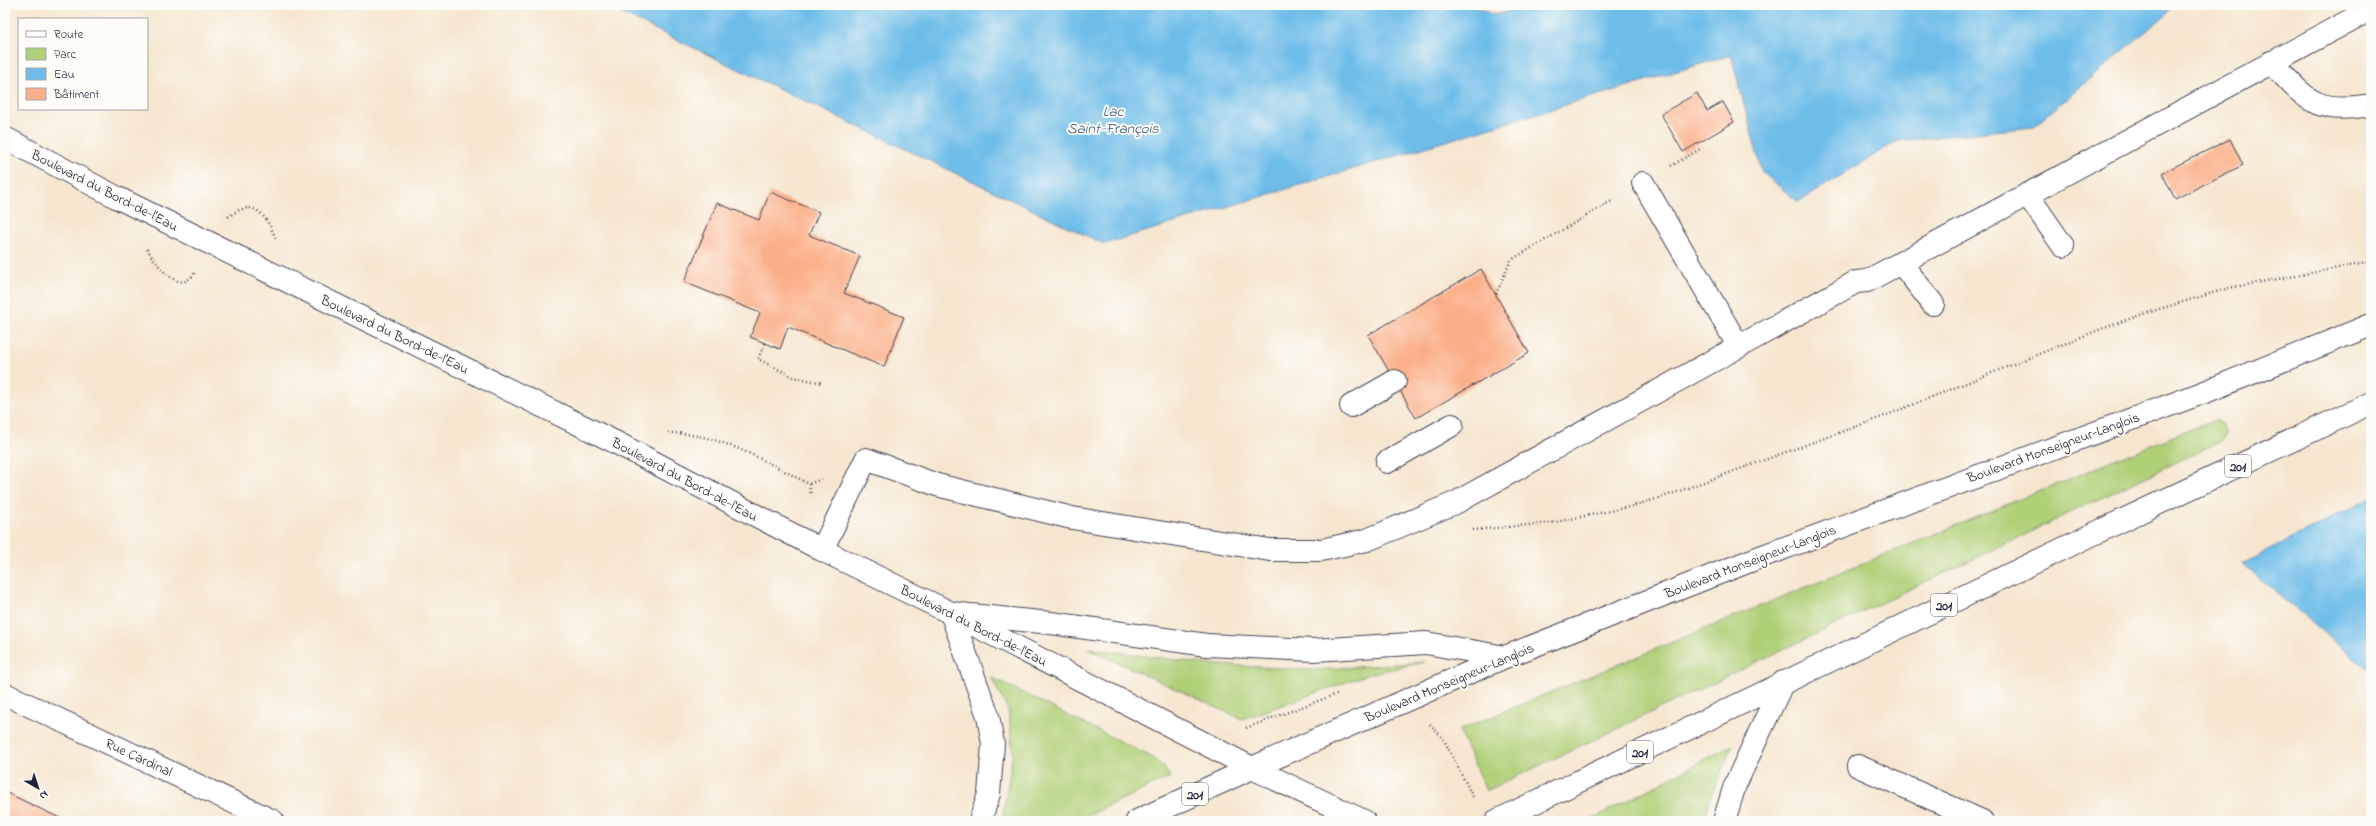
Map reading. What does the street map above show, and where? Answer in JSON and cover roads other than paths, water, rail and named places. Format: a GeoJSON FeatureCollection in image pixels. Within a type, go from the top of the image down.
{"type":"FeatureCollection","features":[{"type":"Feature","properties":{"kind":"main road"},"geometry":{"type":"LineString","coordinates":[[822,550],[866,458],[937,485],[1072,518],[1270,550],[1321,550],[1367,540],[1438,511],[1856,282],[1867,282],[2371,9]]}},
{"type":"Feature","properties":{"kind":"main road"},"geometry":{"type":"LineString","coordinates":[[2271,62],[2305,98],[2319,106],[2349,108],[2371,105]]}},
{"type":"Feature","properties":{"kind":"main road","name":"Boulevard du Bord-de-l'Eau"},"geometry":{"type":"LineString","coordinates":[[5,138],[123,200],[613,441],[822,550],[951,612],[1252,768],[1364,821]]}},
{"type":"Feature","properties":{"kind":"main road"},"geometry":{"type":"LineString","coordinates":[[1643,183],[1739,347]]}},
{"type":"Feature","properties":{"kind":"main road"},"geometry":{"type":"LineString","coordinates":[[2027,194],[2063,246]]}},
{"type":"Feature","properties":{"kind":"main road"},"geometry":{"type":"LineString","coordinates":[[1901,263],[1933,304]]}},
{"type":"Feature","properties":{"kind":"main road","name":"Boulevard Monseigneur-Langlois"},"geometry":{"type":"LineString","coordinates":[[1137,821],[1252,768],[1506,657],[1760,556],[2205,392],[2371,325]]}},
{"type":"Feature","properties":{"kind":"main road"},"geometry":{"type":"LineString","coordinates":[[1352,406],[1395,381]]}},
{"type":"Feature","properties":{"kind":"main road","name":"201"},"geometry":{"type":"LineString","coordinates":[[1496,821],[1783,682],[2371,404]]}},
{"type":"Feature","properties":{"kind":"main road"},"geometry":{"type":"LineString","coordinates":[[1387,462],[1452,425]]}},
{"type":"Feature","properties":{"kind":"main road"},"geometry":{"type":"LineString","coordinates":[[980,821],[989,794],[992,744],[984,702],[970,669],[951,612],[1051,623],[1207,645],[1313,650],[1426,643],[1506,657]]}},
{"type":"Feature","properties":{"kind":"main road"},"geometry":{"type":"LineString","coordinates":[[1724,821],[1735,785],[1783,682]]}},
{"type":"Feature","properties":{"kind":"main road","name":"Rue Cardinal"},"geometry":{"type":"LineString","coordinates":[[5,694],[274,821]]}},
{"type":"Feature","properties":{"kind":"main road"},"geometry":{"type":"LineString","coordinates":[[1858,766],[1982,821]]}},
{"type":"Feature","properties":{"kind":"water","name":"Lac Saint-François"},"geometry":{"type":"Polygon","coordinates":[[[604,5],[1471,5],[1495,15],[1534,5],[2177,5],[2033,127],[1897,141],[1798,202],[1762,172],[1731,55],[1104,244],[604,5]]]}},
{"type":"Feature","properties":{"kind":"water"},"geometry":{"type":"Polygon","coordinates":[[[2371,498],[2371,671],[2242,564],[2371,498]]]}}]}
